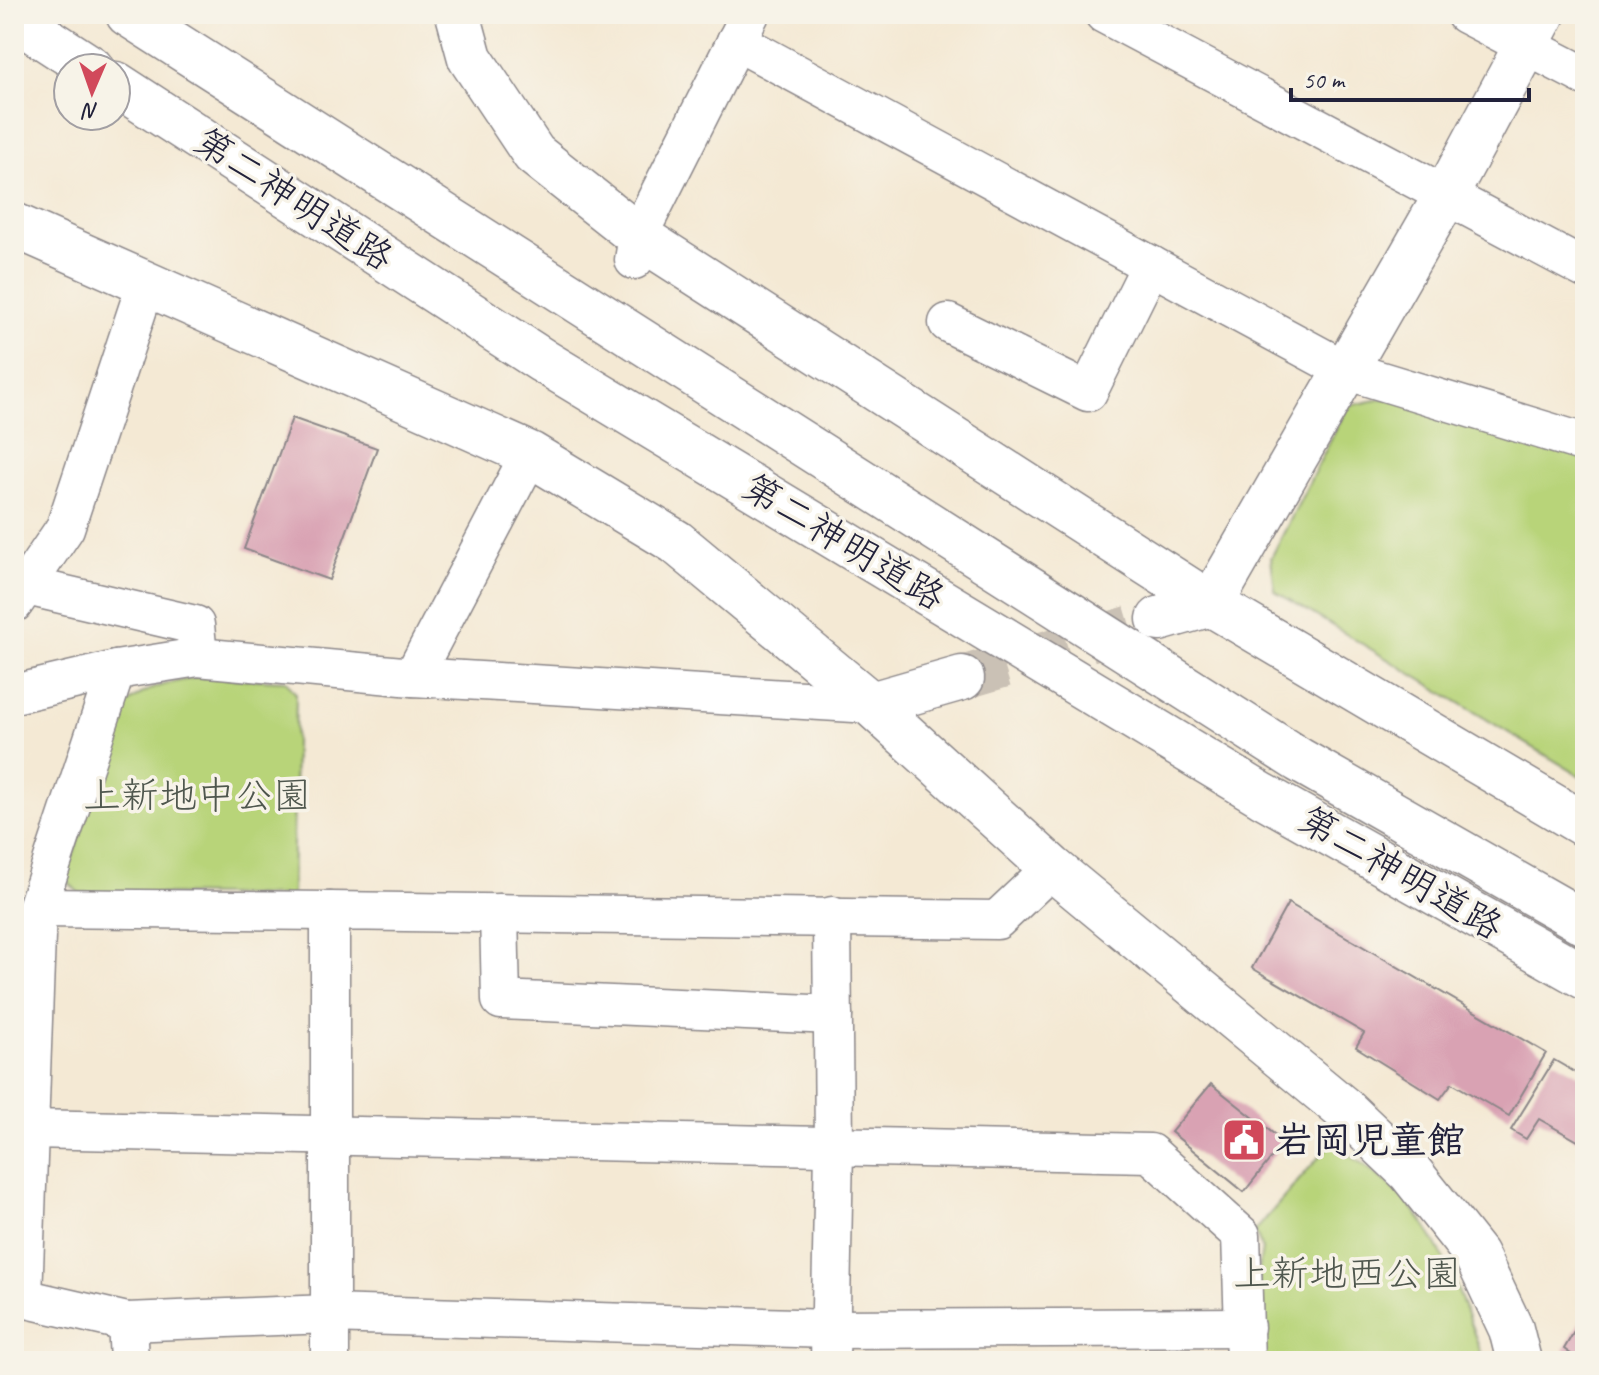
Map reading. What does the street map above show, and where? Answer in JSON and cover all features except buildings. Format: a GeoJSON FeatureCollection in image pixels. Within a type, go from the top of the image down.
{"type":"FeatureCollection","features":[{"type":"Feature","properties":{"kind":"main road","name":"第二神明道路"},"geometry":{"type":"LineString","coordinates":[[128,14],[1299,760],[1585,923]]}},
{"type":"Feature","properties":{"kind":"main road"},"geometry":{"type":"LineString","coordinates":[[458,14],[470,58],[534,154],[636,248],[1211,604],[1585,825]]}},
{"type":"Feature","properties":{"kind":"main road"},"geometry":{"type":"LineString","coordinates":[[14,18],[66,52]]}},
{"type":"Feature","properties":{"kind":"main road"},"geometry":{"type":"LineString","coordinates":[[1159,619],[1211,604],[1445,197],[1534,29]]}},
{"type":"Feature","properties":{"kind":"main road","name":"第二神明道路"},"geometry":{"type":"LineString","coordinates":[[132,94],[543,361],[1262,795],[1585,977]]}},
{"type":"Feature","properties":{"kind":"main road"},"geometry":{"type":"LineString","coordinates":[[14,225],[530,454],[676,542],[871,704],[1052,868],[1345,1110],[1410,1172],[1476,1255],[1511,1329],[1519,1361]]}},
{"type":"Feature","properties":{"kind":"main road"},"geometry":{"type":"LineString","coordinates":[[871,704],[962,678]]}},
{"type":"Feature","properties":{"kind":"street"},"geometry":{"type":"LineString","coordinates":[[1104,14],[1585,269]]}},
{"type":"Feature","properties":{"kind":"street"},"geometry":{"type":"LineString","coordinates":[[1465,14],[1534,29],[1585,76]]}},
{"type":"Feature","properties":{"kind":"street"},"geometry":{"type":"LineString","coordinates":[[636,248],[743,27],[1151,265],[1345,370],[1585,443]]}},
{"type":"Feature","properties":{"kind":"street"},"geometry":{"type":"LineString","coordinates":[[948,323],[1088,392],[1151,265]]}},
{"type":"Feature","properties":{"kind":"street"},"geometry":{"type":"LineString","coordinates":[[146,284],[65,528],[19,590],[195,625],[198,657]]}},
{"type":"Feature","properties":{"kind":"street"},"geometry":{"type":"LineString","coordinates":[[413,677],[530,454]]}},
{"type":"Feature","properties":{"kind":"street"},"geometry":{"type":"LineString","coordinates":[[14,694],[116,670],[198,657],[413,677],[871,704]]}},
{"type":"Feature","properties":{"kind":"street"},"geometry":{"type":"LineString","coordinates":[[29,1129],[1150,1153],[1241,1235],[1245,1344],[830,1345],[329,1314],[127,1322],[19,1296],[37,908],[116,670]]}},
{"type":"Feature","properties":{"kind":"street"},"geometry":{"type":"LineString","coordinates":[[37,908],[997,920],[1052,868]]}},
{"type":"Feature","properties":{"kind":"street"},"geometry":{"type":"LineString","coordinates":[[330,911],[330,1361]]}},
{"type":"Feature","properties":{"kind":"street"},"geometry":{"type":"LineString","coordinates":[[499,913],[501,1000],[833,1015]]}},
{"type":"Feature","properties":{"kind":"street"},"geometry":{"type":"LineString","coordinates":[[830,1345],[834,1148],[832,916]]}},
{"type":"Feature","properties":{"kind":"street"},"geometry":{"type":"LineString","coordinates":[[127,1322],[129,1361]]}},
{"type":"Feature","properties":{"kind":"green space"},"geometry":{"type":"Polygon","coordinates":[[[1386,398],[1585,454],[1585,779],[1275,591],[1271,558],[1348,406],[1386,398]]]}},
{"type":"Feature","properties":{"kind":"green space","name":"上新地中公園"},"geometry":{"type":"Polygon","coordinates":[[[200,677],[286,681],[296,694],[292,896],[79,893],[65,879],[124,707],[150,689],[200,677]]]}},
{"type":"Feature","properties":{"kind":"green space","name":"上新地西公園"},"geometry":{"type":"Polygon","coordinates":[[[1331,1143],[1395,1190],[1425,1226],[1454,1282],[1484,1361],[1259,1361],[1259,1269],[1262,1249],[1255,1231],[1331,1143]]]}},
{"type":"Feature","properties":{"kind":"tunnel"},"geometry":{"type":"LineString","coordinates":[[962,678],[1159,619]]}},
{"type":"Feature","properties":{"kind":"place","name":"岩岡児童館"},"geometry":{"type":"Point","coordinates":[1244,1140]}}]}
